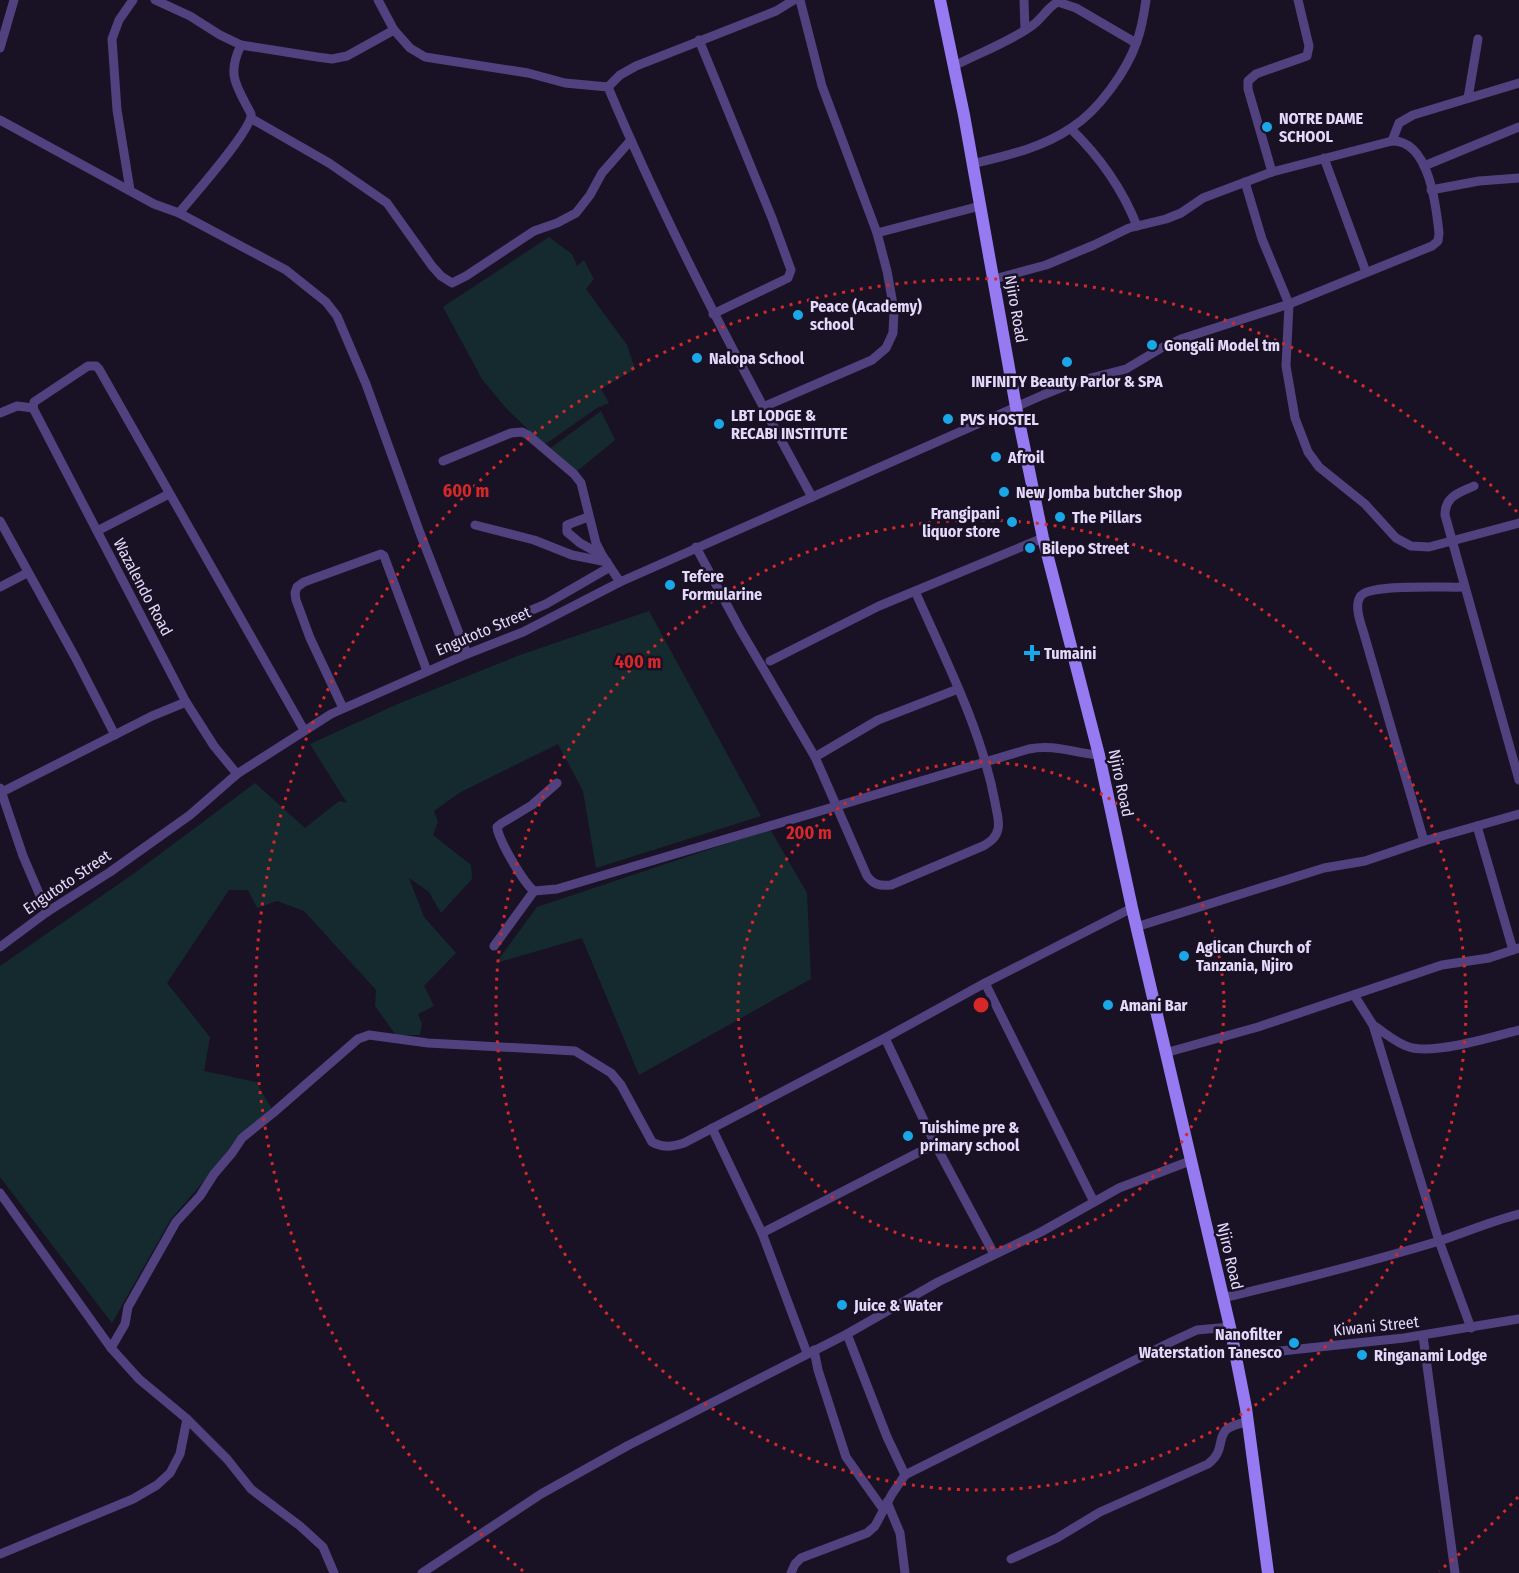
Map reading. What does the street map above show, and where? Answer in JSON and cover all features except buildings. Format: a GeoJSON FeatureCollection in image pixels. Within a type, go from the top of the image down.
{"type":"FeatureCollection","features":[{"type":"Feature","properties":{"kind":"street"},"geometry":{"type":"LineString","coordinates":[[0,48],[14,0]]}},
{"type":"Feature","properties":{"kind":"street"},"geometry":{"type":"LineString","coordinates":[[130,190],[117,110],[112,48],[113,33],[133,0]]}},
{"type":"Feature","properties":{"kind":"street"},"geometry":{"type":"LineString","coordinates":[[155,0],[190,16],[241,45],[332,59],[347,56],[394,30]]}},
{"type":"Feature","properties":{"kind":"street"},"geometry":{"type":"LineString","coordinates":[[378,0],[394,30],[410,48],[425,57],[528,73],[566,83],[609,87]]}},
{"type":"Feature","properties":{"kind":"street"},"geometry":{"type":"LineString","coordinates":[[609,87],[620,75],[636,66],[776,11],[794,0]]}},
{"type":"Feature","properties":{"kind":"street"},"geometry":{"type":"LineString","coordinates":[[763,407],[872,360],[886,348],[893,333],[894,310],[877,233],[822,87],[800,0]]}},
{"type":"Feature","properties":{"kind":"street","name":"Njiro Road"},"geometry":{"type":"LineString","coordinates":[[940,0],[981,206],[1016,407],[1043,538],[1099,755],[1136,927],[1230,1327],[1248,1421],[1268,1573]]}},
{"type":"Feature","properties":{"kind":"street"},"geometry":{"type":"LineString","coordinates":[[1024,0],[1025,30]]}},
{"type":"Feature","properties":{"kind":"street"},"geometry":{"type":"LineString","coordinates":[[972,164],[1030,148],[1071,129],[1094,108],[1114,84],[1136,43],[1146,0]]}},
{"type":"Feature","properties":{"kind":"street"},"geometry":{"type":"LineString","coordinates":[[1272,172],[1248,89],[1248,81],[1256,74],[1307,56],[1309,46],[1298,0]]}},
{"type":"Feature","properties":{"kind":"street"},"geometry":{"type":"LineString","coordinates":[[954,66],[1025,30],[1040,20],[1052,4],[1058,1],[1076,8],[1136,43]]}},
{"type":"Feature","properties":{"kind":"street"},"geometry":{"type":"LineString","coordinates":[[1468,98],[1478,39]]}},
{"type":"Feature","properties":{"kind":"street"},"geometry":{"type":"LineString","coordinates":[[699,40],[791,270],[788,278],[713,314]]}},
{"type":"Feature","properties":{"kind":"street"},"geometry":{"type":"LineString","coordinates":[[241,45],[234,61],[233,74],[236,86],[252,119],[329,163],[387,203],[432,266],[452,283],[534,231],[576,213],[590,195],[602,173],[631,140]]}},
{"type":"Feature","properties":{"kind":"street"},"geometry":{"type":"LineString","coordinates":[[1392,141],[1395,130],[1404,119],[1519,83]]}},
{"type":"Feature","properties":{"kind":"street"},"geometry":{"type":"LineString","coordinates":[[609,87],[631,140],[713,314],[812,497]]}},
{"type":"Feature","properties":{"kind":"street"},"geometry":{"type":"LineString","coordinates":[[179,213],[252,119]]}},
{"type":"Feature","properties":{"kind":"street"},"geometry":{"type":"LineString","coordinates":[[0,120],[154,204],[179,213],[286,270],[326,302],[337,316],[366,384],[467,654]]}},
{"type":"Feature","properties":{"kind":"street"},"geometry":{"type":"LineString","coordinates":[[1424,166],[1519,127]]}},
{"type":"Feature","properties":{"kind":"street"},"geometry":{"type":"LineString","coordinates":[[1071,129],[1092,150],[1113,177],[1137,226]]}},
{"type":"Feature","properties":{"kind":"street"},"geometry":{"type":"LineString","coordinates":[[994,279],[1046,265],[1137,226],[1166,219],[1181,213],[1203,198],[1272,172],[1392,141],[1408,144],[1418,154],[1431,190],[1479,181],[1519,178]]}},
{"type":"Feature","properties":{"kind":"street"},"geometry":{"type":"LineString","coordinates":[[1324,158],[1366,272]]}},
{"type":"Feature","properties":{"kind":"street"},"geometry":{"type":"LineString","coordinates":[[1245,182],[1262,239],[1289,304],[1286,366],[1295,418],[1312,459],[1330,477],[1365,504],[1391,533],[1405,544],[1423,548],[1519,523]]}},
{"type":"Feature","properties":{"kind":"street","name":"Engutoto Street"},"geometry":{"type":"LineString","coordinates":[[0,947],[190,814],[237,774],[304,730],[343,708],[523,632],[620,582],[696,547],[1016,407],[1075,382],[1126,369],[1181,339],[1289,304],[1432,246],[1437,241],[1438,226],[1431,190]]}},
{"type":"Feature","properties":{"kind":"street"},"geometry":{"type":"LineString","coordinates":[[877,233],[981,206]]}},
{"type":"Feature","properties":{"kind":"street"},"geometry":{"type":"LineString","coordinates":[[0,412],[17,406],[33,408],[34,402],[74,375],[88,366],[96,366],[104,376],[304,730]]}},
{"type":"Feature","properties":{"kind":"street","name":"Wazalendo Road"},"geometry":{"type":"LineString","coordinates":[[33,408],[186,702],[214,746],[237,774]]}},
{"type":"Feature","properties":{"kind":"street"},"geometry":{"type":"LineString","coordinates":[[443,461],[511,433],[522,432],[574,474],[583,490],[588,517],[606,562],[620,582]]}},
{"type":"Feature","properties":{"kind":"street"},"geometry":{"type":"LineString","coordinates":[[1474,486],[1447,502],[1445,515],[1519,780]]}},
{"type":"Feature","properties":{"kind":"street"},"geometry":{"type":"LineString","coordinates":[[97,531],[169,494]]}},
{"type":"Feature","properties":{"kind":"street"},"geometry":{"type":"LineString","coordinates":[[588,517],[567,525],[567,532],[606,562]]}},
{"type":"Feature","properties":{"kind":"street"},"geometry":{"type":"LineString","coordinates":[[0,521],[27,573],[55,619],[115,735]]}},
{"type":"Feature","properties":{"kind":"street"},"geometry":{"type":"LineString","coordinates":[[476,525],[526,537],[572,555],[606,562]]}},
{"type":"Feature","properties":{"kind":"street"},"geometry":{"type":"LineString","coordinates":[[770,661],[838,626],[915,591],[1043,538]]}},
{"type":"Feature","properties":{"kind":"street"},"geometry":{"type":"LineString","coordinates":[[696,547],[814,758],[867,876],[873,884],[882,886],[891,885],[983,846],[996,836],[998,825],[986,762],[958,689],[915,591]]}},
{"type":"Feature","properties":{"kind":"street"},"geometry":{"type":"LineString","coordinates":[[343,708],[310,638],[296,600],[297,587],[303,582],[381,554],[384,556],[428,671]]}},
{"type":"Feature","properties":{"kind":"street"},"geometry":{"type":"LineString","coordinates":[[513,618],[546,604],[606,562]]}},
{"type":"Feature","properties":{"kind":"street"},"geometry":{"type":"LineString","coordinates":[[0,587],[27,573]]}},
{"type":"Feature","properties":{"kind":"street"},"geometry":{"type":"LineString","coordinates":[[1424,841],[1364,634],[1358,600],[1361,595],[1372,589],[1465,587]]}},
{"type":"Feature","properties":{"kind":"street"},"geometry":{"type":"LineString","coordinates":[[814,758],[878,720],[958,689]]}},
{"type":"Feature","properties":{"kind":"street"},"geometry":{"type":"LineString","coordinates":[[47,912],[23,856],[1,790],[152,716],[186,702]]}},
{"type":"Feature","properties":{"kind":"street"},"geometry":{"type":"LineString","coordinates":[[494,946],[534,891],[557,889],[1029,749],[1045,746],[1099,755]]}},
{"type":"Feature","properties":{"kind":"street"},"geometry":{"type":"LineString","coordinates":[[534,891],[520,874],[497,830],[500,824],[532,805],[557,783]]}},
{"type":"Feature","properties":{"kind":"street"},"geometry":{"type":"LineString","coordinates":[[1136,927],[1286,879],[1324,868],[1365,861],[1424,841],[1519,814]]}},
{"type":"Feature","properties":{"kind":"street"},"geometry":{"type":"LineString","coordinates":[[1165,1053],[1258,1027],[1442,965],[1489,958],[1516,949],[1477,826]]}},
{"type":"Feature","properties":{"kind":"street"},"geometry":{"type":"LineString","coordinates":[[111,1348],[125,1324],[128,1307],[176,1222],[200,1196],[242,1138],[358,1039],[369,1035],[428,1043],[575,1052],[611,1073],[621,1084],[652,1142],[660,1146],[673,1146],[684,1143],[985,983],[1132,908]]}},
{"type":"Feature","properties":{"kind":"street"},"geometry":{"type":"LineString","coordinates":[[985,983],[1094,1202]]}},
{"type":"Feature","properties":{"kind":"street"},"geometry":{"type":"LineString","coordinates":[[1354,994],[1373,1025],[1439,1241],[1471,1328]]}},
{"type":"Feature","properties":{"kind":"street"},"geometry":{"type":"LineString","coordinates":[[1373,1025],[1406,1046],[1419,1049],[1474,1041],[1519,1030]]}},
{"type":"Feature","properties":{"kind":"street"},"geometry":{"type":"LineString","coordinates":[[885,1038],[935,1144],[994,1254]]}},
{"type":"Feature","properties":{"kind":"street"},"geometry":{"type":"LineString","coordinates":[[712,1128],[762,1233],[818,1370],[846,1457],[885,1505],[900,1533],[905,1573]]}},
{"type":"Feature","properties":{"kind":"street"},"geometry":{"type":"LineString","coordinates":[[762,1233],[935,1144]]}},
{"type":"Feature","properties":{"kind":"street"},"geometry":{"type":"LineString","coordinates":[[422,1573],[541,1494],[627,1446],[846,1334],[994,1254],[1041,1232],[1119,1188],[1190,1161]]}},
{"type":"Feature","properties":{"kind":"street"},"geometry":{"type":"LineString","coordinates":[[0,1193],[111,1348],[139,1379],[187,1419],[227,1459],[251,1489],[300,1526],[323,1547],[334,1573]]}},
{"type":"Feature","properties":{"kind":"street"},"geometry":{"type":"LineString","coordinates":[[1223,1298],[1329,1273],[1439,1241],[1480,1225],[1519,1214]]}},
{"type":"Feature","properties":{"kind":"street","name":"Kiwani Street"},"geometry":{"type":"LineString","coordinates":[[1235,1354],[1423,1336],[1519,1319]]}},
{"type":"Feature","properties":{"kind":"street"},"geometry":{"type":"LineString","coordinates":[[791,1573],[801,1558],[867,1533],[875,1526],[885,1505],[905,1475],[1197,1330],[1230,1327]]}},
{"type":"Feature","properties":{"kind":"street"},"geometry":{"type":"LineString","coordinates":[[846,1334],[905,1475]]}},
{"type":"Feature","properties":{"kind":"street"},"geometry":{"type":"LineString","coordinates":[[1423,1336],[1455,1573]]}},
{"type":"Feature","properties":{"kind":"street"},"geometry":{"type":"LineString","coordinates":[[0,1554],[133,1499],[157,1485],[170,1473],[180,1454],[187,1419]]}},
{"type":"Feature","properties":{"kind":"street"},"geometry":{"type":"LineString","coordinates":[[1011,1559],[1058,1538],[1100,1512],[1208,1464],[1219,1453],[1227,1428],[1248,1421]]}},
{"type":"Feature","properties":{"kind":"green space"},"geometry":{"type":"Polygon","coordinates":[[[549,237],[572,254],[577,266],[584,260],[594,279],[586,289],[627,345],[635,369],[601,389],[609,403],[597,408],[544,445],[505,407],[482,379],[443,307],[549,237]]]}},
{"type":"Feature","properties":{"kind":"green space"},"geometry":{"type":"Polygon","coordinates":[[[601,411],[615,440],[576,472],[548,450],[601,411]]]}},
{"type":"Feature","properties":{"kind":"green space"},"geometry":{"type":"Polygon","coordinates":[[[649,611],[761,816],[596,868],[583,791],[558,744],[459,793],[434,811],[438,822],[433,835],[471,865],[472,879],[441,913],[429,892],[409,878],[424,917],[456,953],[424,986],[434,1006],[418,1014],[422,1024],[420,1035],[396,1035],[375,1006],[376,990],[304,911],[277,901],[257,908],[248,890],[229,890],[167,983],[210,1037],[204,1071],[256,1082],[272,1109],[230,1151],[171,1219],[112,1323],[0,1177],[0,966],[136,872],[255,783],[305,828],[339,801],[347,803],[310,744],[400,703],[520,655],[649,611]]]}},
{"type":"Feature","properties":{"kind":"green space"},"geometry":{"type":"Polygon","coordinates":[[[770,829],[807,893],[811,979],[639,1075],[582,938],[496,963],[537,907],[770,829]]]}},
{"type":"Feature","properties":{"kind":"place","name":"NOTRE DAME SCHOOL"},"geometry":{"type":"Point","coordinates":[1267,127]}},
{"type":"Feature","properties":{"kind":"place","name":"Peace (Academy) school"},"geometry":{"type":"Point","coordinates":[798,315]}},
{"type":"Feature","properties":{"kind":"place","name":"Gongali Model tm"},"geometry":{"type":"Point","coordinates":[1152,345]}},
{"type":"Feature","properties":{"kind":"place","name":"Nalopa School"},"geometry":{"type":"Point","coordinates":[697,358]}},
{"type":"Feature","properties":{"kind":"place","name":"INFINITY Beauty Parlor & SPA"},"geometry":{"type":"Point","coordinates":[1067,362]}},
{"type":"Feature","properties":{"kind":"place","name":"PVS HOSTEL"},"geometry":{"type":"Point","coordinates":[948,419]}},
{"type":"Feature","properties":{"kind":"place","name":"LBT LODGE & RECABI INSTITUTE"},"geometry":{"type":"Point","coordinates":[719,424]}},
{"type":"Feature","properties":{"kind":"place","name":"Afroil"},"geometry":{"type":"Point","coordinates":[996,457]}},
{"type":"Feature","properties":{"kind":"place","name":"New Jomba butcher Shop"},"geometry":{"type":"Point","coordinates":[1004,492]}},
{"type":"Feature","properties":{"kind":"place","name":"The Pillars"},"geometry":{"type":"Point","coordinates":[1060,517]}},
{"type":"Feature","properties":{"kind":"place","name":"Frangipani liquor store"},"geometry":{"type":"Point","coordinates":[1012,522]}},
{"type":"Feature","properties":{"kind":"place","name":"Bilepo Street"},"geometry":{"type":"Point","coordinates":[1030,548]}},
{"type":"Feature","properties":{"kind":"place","name":"Tefere Formularine"},"geometry":{"type":"Point","coordinates":[670,585]}},
{"type":"Feature","properties":{"kind":"place","name":"Tumaini"},"geometry":{"type":"Point","coordinates":[1032,653]}},
{"type":"Feature","properties":{"kind":"place","name":"Aglican Church of Tanzania, Njiro"},"geometry":{"type":"Point","coordinates":[1184,956]}},
{"type":"Feature","properties":{"kind":"place","name":"Amani Bar"},"geometry":{"type":"Point","coordinates":[1108,1005]}},
{"type":"Feature","properties":{"kind":"place","name":"Tuishime pre & primary school"},"geometry":{"type":"Point","coordinates":[908,1136]}},
{"type":"Feature","properties":{"kind":"place","name":"Juice & Water"},"geometry":{"type":"Point","coordinates":[842,1305]}},
{"type":"Feature","properties":{"kind":"place","name":"Nanofilter Waterstation Tanesco"},"geometry":{"type":"Point","coordinates":[1294,1343]}},
{"type":"Feature","properties":{"kind":"place","name":"Ringanami Lodge"},"geometry":{"type":"Point","coordinates":[1362,1355]}}]}
